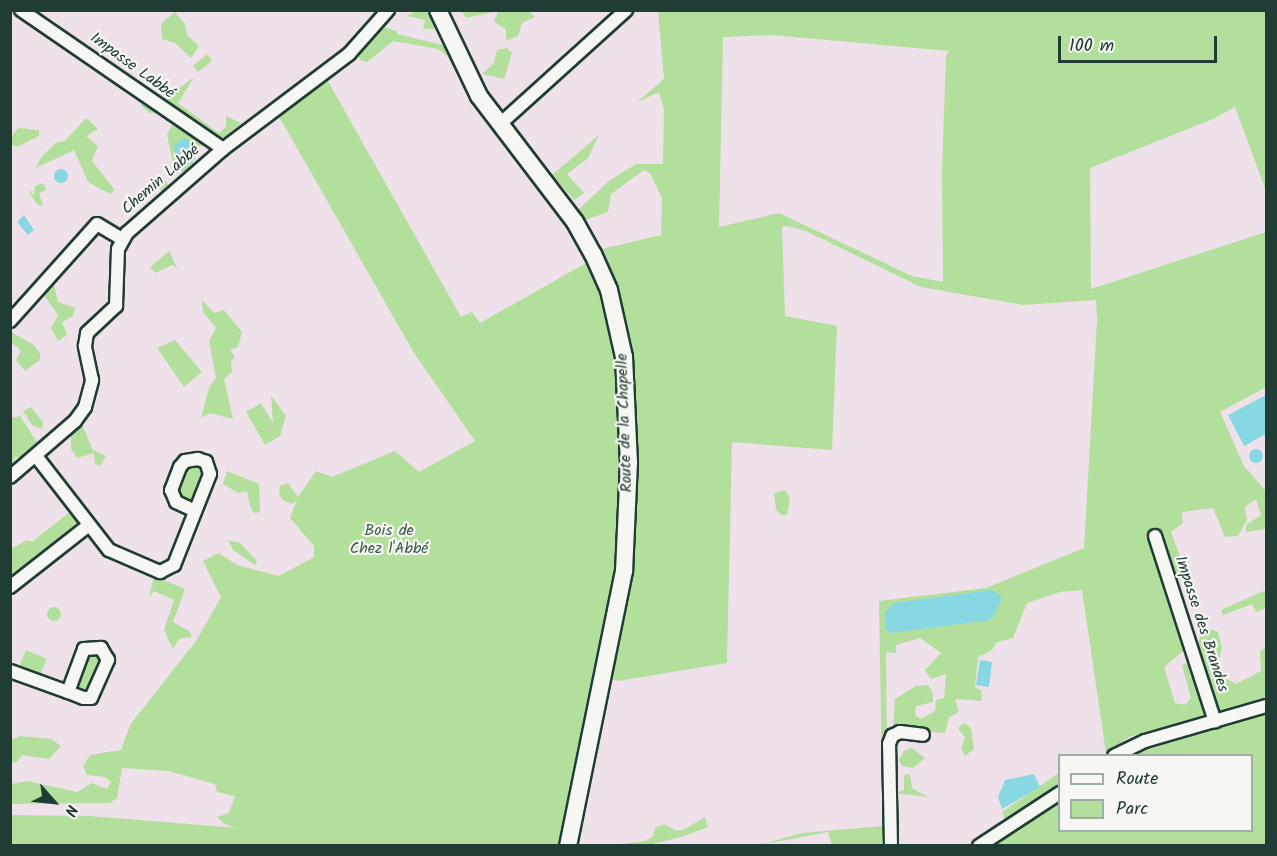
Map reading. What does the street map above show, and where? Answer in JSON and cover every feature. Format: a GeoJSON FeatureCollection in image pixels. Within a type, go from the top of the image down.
{"type":"FeatureCollection","features":[{"type":"Feature","properties":{"kind":"main road","name":"Route de la Chapelle"},"geometry":{"type":"LineString","coordinates":[[438,10],[466,73],[500,124],[575,222],[593,254],[609,290],[624,357],[628,462],[624,571],[568,846]]}},
{"type":"Feature","properties":{"kind":"street","name":"Impasse Labbé"},"geometry":{"type":"LineString","coordinates":[[21,10],[223,149]]}},
{"type":"Feature","properties":{"kind":"street","name":"Chemin Labbé"},"geometry":{"type":"LineString","coordinates":[[10,477],[75,421],[91,393],[87,333],[116,306],[116,266],[122,239],[138,220],[223,149],[349,54],[388,10]]}},
{"type":"Feature","properties":{"kind":"street"},"geometry":{"type":"LineString","coordinates":[[500,124],[626,10]]}},
{"type":"Feature","properties":{"kind":"street"},"geometry":{"type":"LineString","coordinates":[[10,321],[97,224],[122,239]]}},
{"type":"Feature","properties":{"kind":"street"},"geometry":{"type":"LineString","coordinates":[[36,456],[109,550],[160,572],[174,565],[195,512]]}},
{"type":"Feature","properties":{"kind":"street"},"geometry":{"type":"LineString","coordinates":[[10,587],[89,525]]}},
{"type":"Feature","properties":{"kind":"street","name":"Impasse des Brandes"},"geometry":{"type":"LineString","coordinates":[[1155,537],[1215,722]]}},
{"type":"Feature","properties":{"kind":"street"},"geometry":{"type":"LineString","coordinates":[[10,671],[68,692]]}},
{"type":"Feature","properties":{"kind":"street"},"geometry":{"type":"LineString","coordinates":[[1117,754],[1130,746],[1266,706]]}},
{"type":"Feature","properties":{"kind":"street"},"geometry":{"type":"LineString","coordinates":[[891,846],[889,744],[892,736],[900,732],[923,735]]}},
{"type":"Feature","properties":{"kind":"street"},"geometry":{"type":"LineString","coordinates":[[979,846],[1058,794]]}},
{"type":"Feature","properties":{"kind":"green space"},"geometry":{"type":"Polygon","coordinates":[[[417,11],[432,11],[437,21],[434,29],[423,29],[425,20],[407,16],[417,11]]]}},
{"type":"Feature","properties":{"kind":"green space"},"geometry":{"type":"Polygon","coordinates":[[[462,11],[498,11],[466,18],[462,11]]]}},
{"type":"Feature","properties":{"kind":"green space"},"geometry":{"type":"Polygon","coordinates":[[[498,11],[529,11],[535,17],[522,23],[518,36],[506,41],[506,29],[494,22],[498,11]]]}},
{"type":"Feature","properties":{"kind":"green space"},"geometry":{"type":"Polygon","coordinates":[[[658,11],[1266,11],[1266,191],[1235,107],[1213,119],[1090,168],[1091,289],[1266,232],[1266,387],[1220,412],[1244,466],[1265,490],[1266,529],[1246,532],[1246,525],[1261,515],[1256,499],[1245,507],[1247,520],[1238,536],[1225,537],[1213,508],[1182,512],[1183,523],[1171,532],[1189,580],[1166,578],[1187,648],[1164,667],[1175,703],[1185,705],[1191,698],[1182,665],[1190,662],[1204,707],[1203,716],[1129,737],[1106,753],[1082,590],[1060,592],[1027,603],[1013,638],[997,642],[991,651],[978,657],[975,688],[981,690],[982,701],[955,699],[959,712],[949,717],[945,733],[925,731],[899,737],[893,729],[895,699],[916,686],[928,685],[933,693],[933,702],[916,706],[915,715],[921,719],[935,711],[936,700],[944,698],[946,674],[931,679],[925,670],[941,653],[920,638],[896,645],[896,653],[886,652],[888,845],[832,845],[828,832],[759,845],[802,833],[883,826],[879,601],[986,588],[1084,548],[1097,320],[1096,300],[1023,305],[921,287],[806,231],[787,226],[782,227],[785,316],[837,326],[832,450],[732,442],[727,663],[618,681],[612,679],[631,577],[620,307],[611,274],[598,250],[661,235],[662,198],[650,173],[644,170],[611,194],[608,212],[585,220],[580,217],[579,209],[609,181],[636,164],[663,164],[664,110],[659,92],[636,103],[664,79],[658,11]],[[772,35],[723,37],[719,227],[779,213],[912,276],[943,282],[942,169],[946,56],[949,51],[772,35]]]}},
{"type":"Feature","properties":{"kind":"green space"},"geometry":{"type":"Polygon","coordinates":[[[175,12],[185,24],[187,35],[199,46],[191,58],[175,43],[162,39],[161,24],[175,12]]]}},
{"type":"Feature","properties":{"kind":"green space"},"geometry":{"type":"Polygon","coordinates":[[[384,27],[397,31],[397,34],[447,46],[475,103],[447,56],[438,49],[393,41],[367,62],[360,60],[356,53],[384,27]]]}},
{"type":"Feature","properties":{"kind":"green space"},"geometry":{"type":"Polygon","coordinates":[[[507,48],[512,53],[504,79],[482,74],[494,63],[497,50],[507,48]]]}},
{"type":"Feature","properties":{"kind":"green space"},"geometry":{"type":"Polygon","coordinates":[[[207,54],[212,61],[198,72],[193,66],[207,54]]]}},
{"type":"Feature","properties":{"kind":"green space","name":"Bois de Chez l'Abbé"},"geometry":{"type":"Polygon","coordinates":[[[325,76],[461,317],[472,312],[480,323],[586,263],[571,231],[589,257],[602,287],[617,346],[623,396],[619,563],[561,845],[11,845],[11,815],[89,816],[238,828],[226,825],[217,817],[229,813],[235,796],[217,792],[215,784],[168,771],[122,768],[117,798],[110,803],[11,804],[11,784],[27,781],[77,792],[92,783],[107,789],[111,782],[105,777],[87,775],[83,766],[90,755],[121,750],[130,725],[196,641],[221,597],[203,561],[219,553],[237,565],[279,576],[314,557],[314,546],[290,518],[297,500],[293,504],[284,501],[279,495],[280,486],[288,483],[298,497],[316,471],[332,477],[395,451],[419,472],[475,441],[414,353],[281,120],[277,117],[211,163],[325,76]]]}},
{"type":"Feature","properties":{"kind":"green space"},"geometry":{"type":"Polygon","coordinates":[[[194,77],[178,103],[219,133],[226,127],[226,116],[241,123],[219,141],[192,148],[193,163],[183,172],[174,168],[167,135],[172,125],[184,126],[174,114],[150,113],[140,105],[166,98],[194,77]]]}},
{"type":"Feature","properties":{"kind":"green space"},"geometry":{"type":"Polygon","coordinates":[[[86,118],[98,129],[86,136],[98,146],[92,161],[115,190],[110,194],[88,182],[74,150],[36,168],[41,157],[57,142],[65,141],[86,118]]]}},
{"type":"Feature","properties":{"kind":"green space"},"geometry":{"type":"Polygon","coordinates":[[[18,128],[39,130],[39,136],[17,147],[11,144],[11,137],[18,128]]]}},
{"type":"Feature","properties":{"kind":"green space"},"geometry":{"type":"Polygon","coordinates":[[[599,135],[588,158],[567,174],[584,193],[574,200],[552,175],[599,135]]]}},
{"type":"Feature","properties":{"kind":"green space"},"geometry":{"type":"Polygon","coordinates":[[[161,175],[171,188],[163,193],[155,181],[161,175]]]}},
{"type":"Feature","properties":{"kind":"green space"},"geometry":{"type":"Polygon","coordinates":[[[44,183],[46,190],[39,193],[43,206],[37,204],[27,189],[34,195],[35,186],[44,183]]]}},
{"type":"Feature","properties":{"kind":"green space"},"geometry":{"type":"Polygon","coordinates":[[[169,251],[177,268],[172,265],[155,273],[150,267],[169,251]]]}},
{"type":"Feature","properties":{"kind":"green space"},"geometry":{"type":"Polygon","coordinates":[[[48,285],[54,285],[58,302],[75,308],[73,316],[62,322],[67,335],[58,341],[51,328],[58,315],[43,294],[48,285]]]}},
{"type":"Feature","properties":{"kind":"green space"},"geometry":{"type":"Polygon","coordinates":[[[202,300],[214,313],[224,310],[242,332],[238,347],[230,350],[235,357],[231,361],[232,372],[224,379],[233,419],[210,413],[201,418],[209,388],[216,378],[209,341],[216,328],[203,312],[202,300]]]}},
{"type":"Feature","properties":{"kind":"green space"},"geometry":{"type":"Polygon","coordinates":[[[11,332],[34,345],[40,354],[40,360],[25,371],[16,360],[21,351],[11,342],[11,332]]]}},
{"type":"Feature","properties":{"kind":"green space"},"geometry":{"type":"Polygon","coordinates":[[[175,340],[202,372],[184,387],[157,348],[175,340]]]}},
{"type":"Feature","properties":{"kind":"green space"},"geometry":{"type":"Polygon","coordinates":[[[271,395],[286,416],[280,436],[265,445],[246,412],[261,403],[273,423],[271,395]]]}},
{"type":"Feature","properties":{"kind":"green space"},"geometry":{"type":"Polygon","coordinates":[[[31,407],[43,422],[42,429],[32,425],[23,411],[31,407]]]}},
{"type":"Feature","properties":{"kind":"green space"},"geometry":{"type":"Polygon","coordinates":[[[20,416],[38,444],[23,457],[15,457],[11,469],[11,418],[20,416]]]}},
{"type":"Feature","properties":{"kind":"green space"},"geometry":{"type":"Polygon","coordinates":[[[81,423],[93,450],[106,456],[100,466],[95,464],[94,453],[77,458],[71,449],[71,435],[81,423]]]}},
{"type":"Feature","properties":{"kind":"green space"},"geometry":{"type":"Polygon","coordinates":[[[194,463],[204,471],[192,503],[176,494],[183,470],[194,463]]]}},
{"type":"Feature","properties":{"kind":"green space"},"geometry":{"type":"Polygon","coordinates":[[[227,471],[259,484],[260,512],[254,513],[247,491],[238,493],[223,484],[227,471]]]}},
{"type":"Feature","properties":{"kind":"green space"},"geometry":{"type":"Polygon","coordinates":[[[786,490],[790,500],[787,515],[782,515],[776,510],[774,493],[786,490]]]}},
{"type":"Feature","properties":{"kind":"green space"},"geometry":{"type":"Polygon","coordinates":[[[71,511],[79,521],[11,577],[11,549],[27,540],[32,542],[71,511]]]}},
{"type":"Feature","properties":{"kind":"green space"},"geometry":{"type":"Polygon","coordinates":[[[228,540],[240,543],[257,561],[255,565],[233,550],[228,540]]]}},
{"type":"Feature","properties":{"kind":"green space"},"geometry":{"type":"Polygon","coordinates":[[[154,576],[185,589],[173,622],[189,631],[192,637],[179,639],[173,649],[164,630],[174,600],[154,591],[149,598],[154,576]]]}},
{"type":"Feature","properties":{"kind":"green space"},"geometry":{"type":"Polygon","coordinates":[[[1266,590],[1266,608],[1256,612],[1252,604],[1223,615],[1221,610],[1266,590]]]}},
{"type":"Feature","properties":{"kind":"green space"},"geometry":{"type":"Polygon","coordinates":[[[54,607],[59,609],[61,614],[59,619],[54,621],[49,619],[47,614],[49,609],[54,607]]]}},
{"type":"Feature","properties":{"kind":"green space"},"geometry":{"type":"Polygon","coordinates":[[[1210,629],[1218,632],[1222,648],[1218,663],[1225,678],[1236,684],[1261,671],[1260,651],[1266,647],[1266,697],[1220,711],[1196,649],[1201,634],[1210,629]]]}},
{"type":"Feature","properties":{"kind":"green space"},"geometry":{"type":"Polygon","coordinates":[[[26,650],[47,659],[40,675],[19,667],[26,650]]]}},
{"type":"Feature","properties":{"kind":"green space"},"geometry":{"type":"Polygon","coordinates":[[[95,652],[101,657],[89,691],[77,691],[88,655],[95,652]]]}},
{"type":"Feature","properties":{"kind":"green space"},"geometry":{"type":"Polygon","coordinates":[[[1266,710],[1266,845],[995,844],[1058,800],[1058,832],[1253,832],[1253,754],[1126,754],[1158,741],[1266,710]]]}},
{"type":"Feature","properties":{"kind":"green space"},"geometry":{"type":"Polygon","coordinates":[[[964,723],[971,728],[974,749],[965,756],[961,748],[965,737],[958,728],[964,723]]]}},
{"type":"Feature","properties":{"kind":"green space"},"geometry":{"type":"Polygon","coordinates":[[[20,736],[51,739],[61,746],[49,759],[22,755],[16,763],[11,762],[11,740],[20,736]]]}},
{"type":"Feature","properties":{"kind":"green space"},"geometry":{"type":"Polygon","coordinates":[[[912,748],[925,758],[913,768],[902,766],[899,760],[904,751],[912,748]]]}},
{"type":"Feature","properties":{"kind":"green space"},"geometry":{"type":"Polygon","coordinates":[[[910,774],[912,788],[928,797],[895,793],[904,790],[904,775],[910,774]]]}},
{"type":"Feature","properties":{"kind":"green space"},"geometry":{"type":"Polygon","coordinates":[[[1058,774],[1058,786],[1006,822],[1002,812],[1058,774]]]}},
{"type":"Feature","properties":{"kind":"green space"},"geometry":{"type":"Polygon","coordinates":[[[705,817],[708,827],[681,837],[648,845],[615,845],[645,841],[653,836],[655,828],[664,824],[677,831],[685,829],[705,817]]]}},
{"type":"Feature","properties":{"kind":"water"},"geometry":{"type":"Polygon","coordinates":[[[185,138],[194,146],[195,159],[173,176],[177,169],[174,145],[185,138]]]}},
{"type":"Feature","properties":{"kind":"water"},"geometry":{"type":"Polygon","coordinates":[[[58,169],[64,169],[68,176],[64,183],[58,183],[54,179],[54,173],[58,169]]]}},
{"type":"Feature","properties":{"kind":"water"},"geometry":{"type":"Polygon","coordinates":[[[24,215],[34,230],[28,235],[17,222],[24,215]]]}},
{"type":"Feature","properties":{"kind":"water"},"geometry":{"type":"Polygon","coordinates":[[[1266,395],[1266,434],[1244,446],[1228,415],[1266,395]]]}},
{"type":"Feature","properties":{"kind":"water"},"geometry":{"type":"Polygon","coordinates":[[[1256,449],[1261,451],[1263,456],[1261,461],[1256,463],[1251,461],[1249,456],[1251,451],[1256,449]]]}},
{"type":"Feature","properties":{"kind":"water"},"geometry":{"type":"Polygon","coordinates":[[[991,590],[1000,595],[1001,601],[991,620],[890,633],[886,629],[885,612],[894,603],[991,590]]]}},
{"type":"Feature","properties":{"kind":"water"},"geometry":{"type":"Polygon","coordinates":[[[980,660],[992,662],[989,687],[976,685],[980,660]]]}},
{"type":"Feature","properties":{"kind":"water"},"geometry":{"type":"Polygon","coordinates":[[[1034,774],[1040,787],[1002,809],[998,797],[1005,780],[1034,774]]]}}]}
